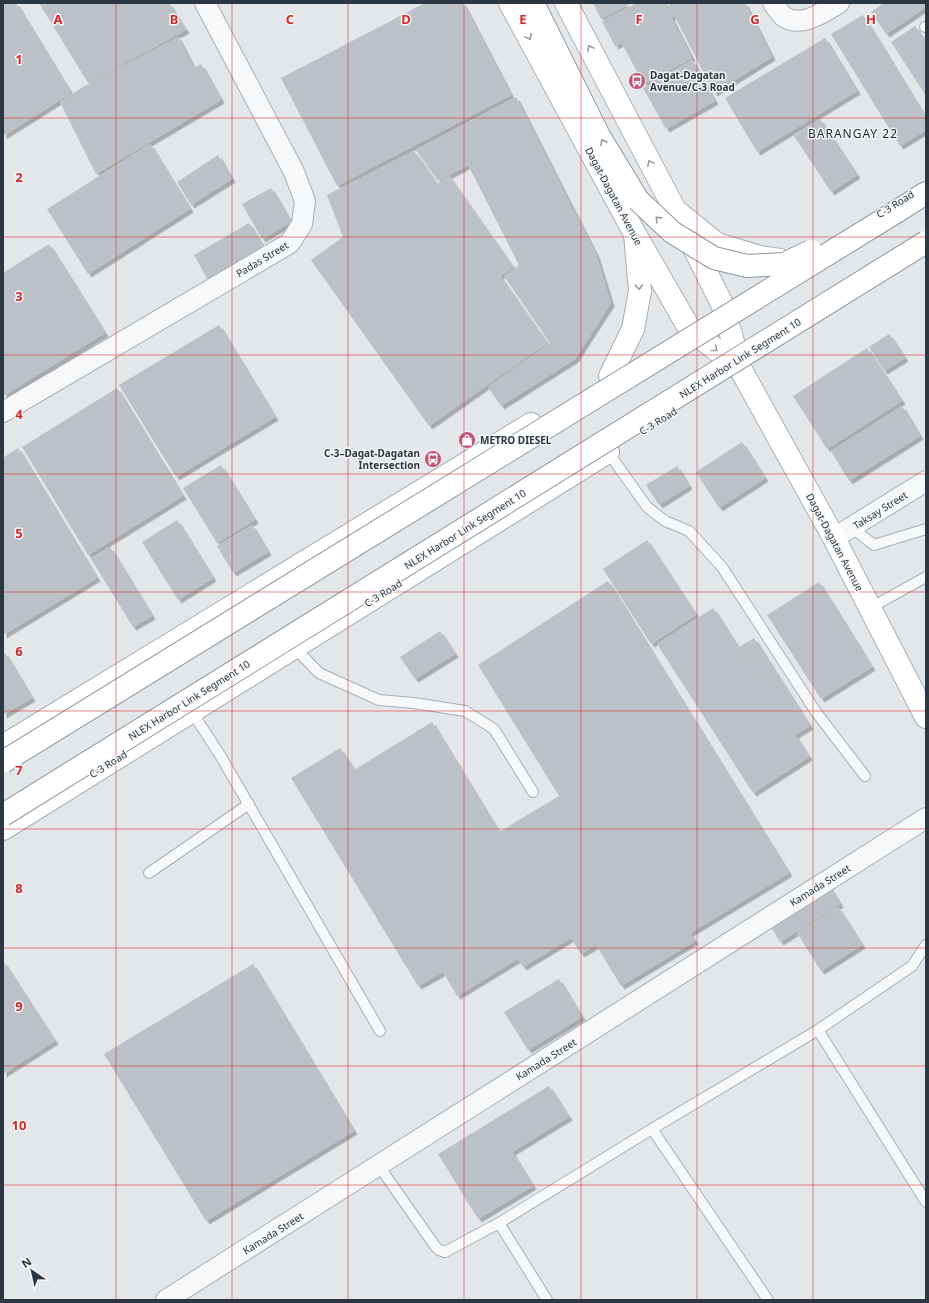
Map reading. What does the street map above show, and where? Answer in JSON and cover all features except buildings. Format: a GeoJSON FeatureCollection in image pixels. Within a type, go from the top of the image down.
{"type":"FeatureCollection","features":[{"type":"Feature","properties":{"kind":"main road","name":"Dagat-Dagatan Avenue"},"geometry":{"type":"LineString","coordinates":[[510,3],[634,234],[688,328],[741,370]]}},
{"type":"Feature","properties":{"kind":"main road"},"geometry":{"type":"LineString","coordinates":[[533,3],[599,136],[638,200],[672,232],[714,258],[747,266],[784,264],[896,212]]}},
{"type":"Feature","properties":{"kind":"main road","name":"Dagat-Dagatan Avenue"},"geometry":{"type":"LineString","coordinates":[[566,3],[675,210],[723,306],[741,370],[843,533],[870,608],[926,717]]}},
{"type":"Feature","properties":{"kind":"main road","name":"C-3 Road"},"geometry":{"type":"LineString","coordinates":[[3,746],[723,306],[884,212],[926,185]]}},
{"type":"Feature","properties":{"kind":"main road"},"geometry":{"type":"LineString","coordinates":[[3,762],[926,193]]}},
{"type":"Feature","properties":{"kind":"main road"},"geometry":{"type":"LineString","coordinates":[[675,210],[717,244],[760,257],[799,262]]}},
{"type":"Feature","properties":{"kind":"main road"},"geometry":{"type":"LineString","coordinates":[[610,376],[633,329],[640,292],[634,234]]}},
{"type":"Feature","properties":{"kind":"main road","name":"NLEX Harbor Link Segment 10"},"geometry":{"type":"LineString","coordinates":[[3,815],[926,242]]}},
{"type":"Feature","properties":{"kind":"main road","name":"C-3 Road"},"geometry":{"type":"LineString","coordinates":[[3,829],[926,254]]}},
{"type":"Feature","properties":{"kind":"street","name":"Padas Street"},"geometry":{"type":"LineString","coordinates":[[3,412],[290,243],[302,224],[305,201],[294,172],[205,3]]}},
{"type":"Feature","properties":{"kind":"street"},"geometry":{"type":"LineString","coordinates":[[773,3],[783,16],[796,21],[817,16],[839,3]]}},
{"type":"Feature","properties":{"kind":"street","name":"Taksay Street"},"geometry":{"type":"LineString","coordinates":[[843,533],[926,481]]}},
{"type":"Feature","properties":{"kind":"street","name":"Kamada Street"},"geometry":{"type":"LineString","coordinates":[[166,1300],[926,818]]}},
{"type":"Feature","properties":{"kind":"lane"},"geometry":{"type":"LineString","coordinates":[[608,452],[646,507],[665,522],[689,531],[722,567],[816,712],[865,776]]}},
{"type":"Feature","properties":{"kind":"lane"},"geometry":{"type":"LineString","coordinates":[[843,533],[874,545],[926,529]]}},
{"type":"Feature","properties":{"kind":"lane"},"geometry":{"type":"LineString","coordinates":[[870,608],[926,577]]}},
{"type":"Feature","properties":{"kind":"lane"},"geometry":{"type":"LineString","coordinates":[[295,648],[319,673],[379,700],[414,703],[465,711],[494,729],[533,792]]}},
{"type":"Feature","properties":{"kind":"lane"},"geometry":{"type":"LineString","coordinates":[[192,712],[220,755],[380,1031]]}},
{"type":"Feature","properties":{"kind":"lane"},"geometry":{"type":"LineString","coordinates":[[149,873],[248,804]]}},
{"type":"Feature","properties":{"kind":"lane"},"geometry":{"type":"LineString","coordinates":[[379,1166],[435,1246],[439,1250],[446,1252],[499,1224],[652,1129],[818,1030],[912,966],[926,945]]}},
{"type":"Feature","properties":{"kind":"lane"},"geometry":{"type":"LineString","coordinates":[[818,1030],[926,1202]]}},
{"type":"Feature","properties":{"kind":"lane"},"geometry":{"type":"LineString","coordinates":[[652,1129],[768,1300]]}},
{"type":"Feature","properties":{"kind":"lane"},"geometry":{"type":"LineString","coordinates":[[499,1224],[547,1300]]}},
{"type":"Feature","properties":{"kind":"place","name":"Dagat-Dagatan Avenue/C-3 Road"},"geometry":{"type":"Point","coordinates":[637,81]}},
{"type":"Feature","properties":{"kind":"place","name":"METRO DIESEL"},"geometry":{"type":"Point","coordinates":[467,440]}},
{"type":"Feature","properties":{"kind":"place","name":"C-3–Dagat-Dagatan Intersection"},"geometry":{"type":"Point","coordinates":[433,459]}},
{"type":"Feature","properties":{"kind":"district","name":"BARANGAY 22"},"geometry":{"type":"Point","coordinates":[853,134]}}]}
